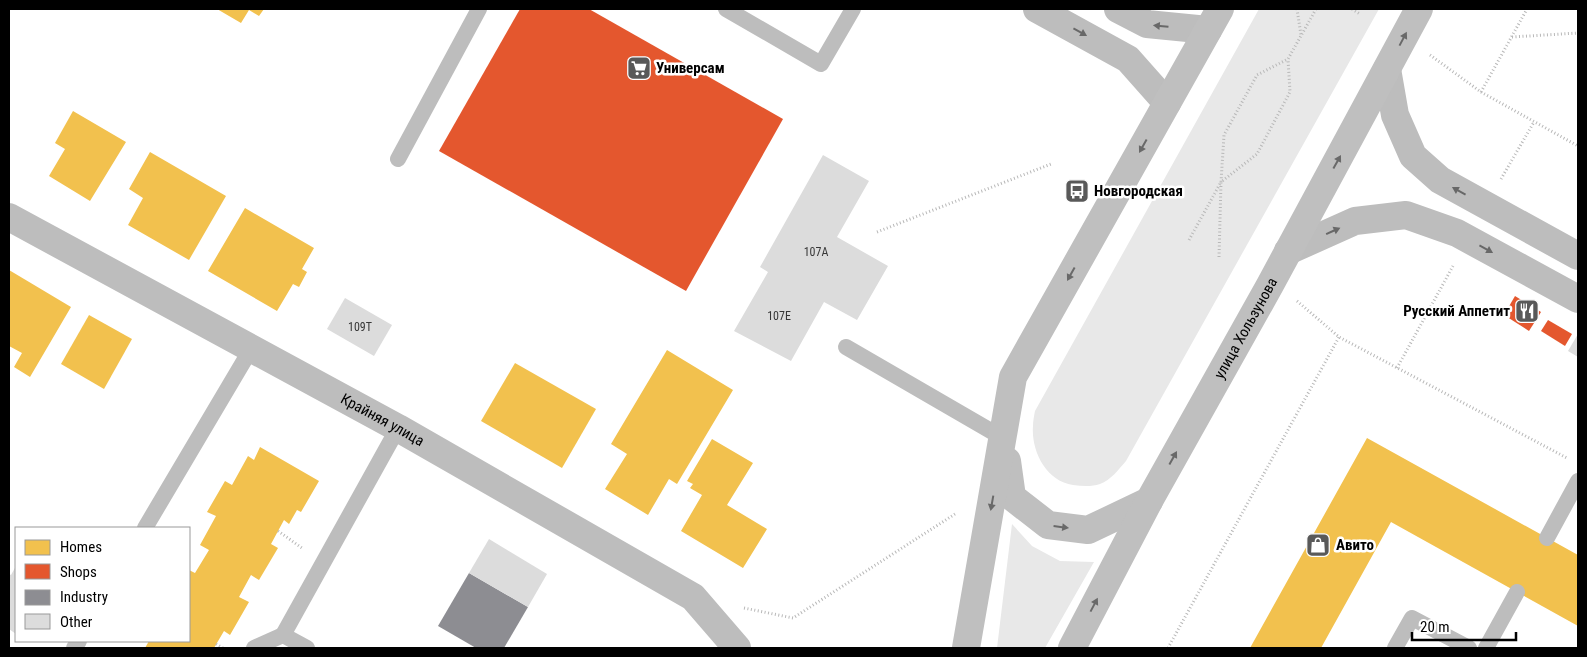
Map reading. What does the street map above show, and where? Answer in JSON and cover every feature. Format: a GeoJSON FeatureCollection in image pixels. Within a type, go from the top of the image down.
{"type":"FeatureCollection","features":[{"type":"Feature","properties":{"kind":"main road","name":"улица Хользунова"},"geometry":{"type":"LineString","coordinates":[[1072,648],[1149,501],[1288,251],[1419,9]]}},
{"type":"Feature","properties":{"kind":"main road"},"geometry":{"type":"LineString","coordinates":[[966,648],[1013,377],[1214,19]]}},
{"type":"Feature","properties":{"kind":"main road"},"geometry":{"type":"LineString","coordinates":[[1003,438],[1012,497],[1048,525],[1088,530],[1149,501]]}},
{"type":"Feature","properties":{"kind":"street"},"geometry":{"type":"LineString","coordinates":[[1037,9],[1128,59],[1167,103]]}},
{"type":"Feature","properties":{"kind":"street"},"geometry":{"type":"LineString","coordinates":[[1118,9],[1147,24],[1214,19]]}},
{"type":"Feature","properties":{"kind":"street"},"geometry":{"type":"LineString","coordinates":[[1387,69],[1395,115],[1413,156],[1440,180],[1578,256]]}},
{"type":"Feature","properties":{"kind":"street"},"geometry":{"type":"LineString","coordinates":[[1288,251],[1356,221],[1406,215],[1457,233],[1578,299]]}},
{"type":"Feature","properties":{"kind":"street","name":"Крайняя улица"},"geometry":{"type":"LineString","coordinates":[[9,217],[398,428],[693,598],[737,648]]}},
{"type":"Feature","properties":{"kind":"lane"},"geometry":{"type":"LineString","coordinates":[[398,159],[479,9]]}},
{"type":"Feature","properties":{"kind":"lane"},"geometry":{"type":"LineString","coordinates":[[726,9],[821,64],[853,9]]}},
{"type":"Feature","properties":{"kind":"lane"},"geometry":{"type":"LineString","coordinates":[[846,347],[1003,438]]}},
{"type":"Feature","properties":{"kind":"lane"},"geometry":{"type":"LineString","coordinates":[[146,527],[251,348]]}},
{"type":"Feature","properties":{"kind":"lane"},"geometry":{"type":"LineString","coordinates":[[254,648],[283,635],[398,428]]}},
{"type":"Feature","properties":{"kind":"lane"},"geometry":{"type":"LineString","coordinates":[[1547,538],[1578,481]]}},
{"type":"Feature","properties":{"kind":"lane"},"geometry":{"type":"LineString","coordinates":[[1486,648],[1517,592]]}},
{"type":"Feature","properties":{"kind":"lane"},"geometry":{"type":"LineString","coordinates":[[1395,648],[1412,618],[1468,648]]}},
{"type":"Feature","properties":{"kind":"lane"},"geometry":{"type":"LineString","coordinates":[[283,635],[307,648]]}},
{"type":"Feature","properties":{"kind":"path"},"geometry":{"type":"LineString","coordinates":[[1297,9],[1301,35]]}},
{"type":"Feature","properties":{"kind":"path"},"geometry":{"type":"LineString","coordinates":[[1189,240],[1221,182],[1257,154],[1290,92],[1288,59],[1316,9]]}},
{"type":"Feature","properties":{"kind":"path"},"geometry":{"type":"LineString","coordinates":[[1352,9],[1360,14]]}},
{"type":"Feature","properties":{"kind":"path"},"geometry":{"type":"LineString","coordinates":[[1481,92],[1527,9]]}},
{"type":"Feature","properties":{"kind":"path"},"geometry":{"type":"LineString","coordinates":[[1512,37],[1578,33]]}},
{"type":"Feature","properties":{"kind":"path"},"geometry":{"type":"LineString","coordinates":[[1429,54],[1481,92],[1577,145],[1578,140]]}},
{"type":"Feature","properties":{"kind":"path"},"geometry":{"type":"LineString","coordinates":[[1219,257],[1224,136],[1257,75],[1288,59]]}},
{"type":"Feature","properties":{"kind":"path"},"geometry":{"type":"LineString","coordinates":[[1500,180],[1534,122]]}},
{"type":"Feature","properties":{"kind":"path"},"geometry":{"type":"LineString","coordinates":[[877,232],[1052,164]]}},
{"type":"Feature","properties":{"kind":"path"},"geometry":{"type":"LineString","coordinates":[[1396,368],[1454,264]]}},
{"type":"Feature","properties":{"kind":"path"},"geometry":{"type":"LineString","coordinates":[[1292,297],[1339,337],[1570,460]]}},
{"type":"Feature","properties":{"kind":"path"},"geometry":{"type":"LineString","coordinates":[[1168,648],[1339,337]]}},
{"type":"Feature","properties":{"kind":"path"},"geometry":{"type":"LineString","coordinates":[[693,598],[793,618],[955,514]]}},
{"type":"Feature","properties":{"kind":"path"},"geometry":{"type":"LineString","coordinates":[[216,644],[223,648]]}},
{"type":"Feature","properties":{"kind":"shaded area"},"geometry":{"type":"Polygon","coordinates":[[[1259,9],[1379,9],[1126,461],[1111,477],[1100,484],[1083,486],[1063,482],[1055,478],[1048,471],[1038,455],[1033,436],[1035,411],[1259,9]]]}},
{"type":"Feature","properties":{"kind":"shaded area"},"geometry":{"type":"Polygon","coordinates":[[[1012,524],[1032,546],[1060,561],[1094,562],[1045,648],[997,648],[1012,524]]]}},
{"type":"Feature","properties":{"kind":"building: Homes"},"geometry":{"type":"Polygon","coordinates":[[[217,9],[264,9],[259,16],[249,10],[241,23],[217,9]]]}},
{"type":"Feature","properties":{"kind":"building: Homes"},"geometry":{"type":"Polygon","coordinates":[[[73,111],[126,142],[90,201],[49,176],[65,149],[55,143],[73,111]]]}},
{"type":"Feature","properties":{"kind":"building: Homes"},"geometry":{"type":"Polygon","coordinates":[[[150,152],[226,196],[189,260],[128,225],[143,198],[129,189],[150,152]]]}},
{"type":"Feature","properties":{"kind":"building: Homes"},"geometry":{"type":"Polygon","coordinates":[[[245,208],[314,248],[302,269],[307,272],[299,287],[293,284],[277,311],[208,271],[245,208]]]}},
{"type":"Feature","properties":{"kind":"building: Homes"},"geometry":{"type":"Polygon","coordinates":[[[9,270],[71,307],[30,377],[14,367],[22,353],[9,346],[9,270]]]}},
{"type":"Feature","properties":{"kind":"building: Homes"},"geometry":{"type":"Polygon","coordinates":[[[89,315],[132,339],[104,389],[61,364],[89,315]]]}},
{"type":"Feature","properties":{"kind":"building: Homes"},"geometry":{"type":"Polygon","coordinates":[[[667,350],[733,390],[677,484],[669,479],[648,515],[605,489],[627,454],[611,444],[667,350]]]}},
{"type":"Feature","properties":{"kind":"building: Homes"},"geometry":{"type":"Polygon","coordinates":[[[515,363],[596,409],[562,468],[481,421],[515,363]]]}},
{"type":"Feature","properties":{"kind":"building: Homes"},"geometry":{"type":"Polygon","coordinates":[[[1367,438],[1578,555],[1578,626],[1391,522],[1321,648],[1250,648],[1367,438]]]}},
{"type":"Feature","properties":{"kind":"building: Homes"},"geometry":{"type":"Polygon","coordinates":[[[712,439],[753,463],[727,505],[767,529],[743,568],[681,531],[702,495],[690,488],[693,484],[687,481],[712,439]]]}},
{"type":"Feature","properties":{"kind":"building: Homes"},"geometry":{"type":"Polygon","coordinates":[[[260,447],[319,481],[301,512],[297,510],[289,524],[284,520],[271,544],[278,548],[259,580],[251,575],[239,597],[249,602],[230,635],[224,631],[214,648],[145,648],[148,642],[190,642],[190,570],[195,573],[209,550],[200,545],[216,516],[207,512],[225,481],[232,485],[248,456],[254,460],[260,447]]]}},
{"type":"Feature","properties":{"kind":"building: Shops"},"geometry":{"type":"Polygon","coordinates":[[[520,9],[589,9],[783,119],[686,291],[439,151],[520,9]]]}},
{"type":"Feature","properties":{"kind":"building: Shops"},"geometry":{"type":"Polygon","coordinates":[[[1515,296],[1541,312],[1529,331],[1504,315],[1515,296]]]}},
{"type":"Feature","properties":{"kind":"building: Shops"},"geometry":{"type":"Polygon","coordinates":[[[1548,320],[1572,334],[1565,346],[1541,331],[1548,320]]]}},
{"type":"Feature","properties":{"kind":"building: Industry"},"geometry":{"type":"Polygon","coordinates":[[[469,573],[528,607],[504,648],[476,648],[438,626],[469,573]]]}},
{"type":"Feature","properties":{"kind":"building: Other"},"geometry":{"type":"Polygon","coordinates":[[[823,155],[869,181],[837,237],[888,266],[857,320],[824,302],[791,361],[734,331],[768,272],[760,267],[823,155]]]}},
{"type":"Feature","properties":{"kind":"building: Other"},"geometry":{"type":"Polygon","coordinates":[[[345,298],[392,325],[374,356],[327,329],[345,298]]]}},
{"type":"Feature","properties":{"kind":"building: Other"},"geometry":{"type":"Polygon","coordinates":[[[1578,334],[1578,357],[1568,351],[1578,334]]]}},
{"type":"Feature","properties":{"kind":"building: Other"},"geometry":{"type":"Polygon","coordinates":[[[489,539],[547,574],[528,607],[469,573],[489,539]]]}},
{"type":"Feature","properties":{"kind":"building: Other"},"geometry":{"type":"Polygon","coordinates":[[[15,568],[15,633],[9,629],[9,574],[11,575],[15,568]]]}},
{"type":"Feature","properties":{"kind":"place","name":"Универсам"},"geometry":{"type":"Point","coordinates":[639,68]}},
{"type":"Feature","properties":{"kind":"place","name":"Новгородская"},"geometry":{"type":"Point","coordinates":[1077,191]}},
{"type":"Feature","properties":{"kind":"place","name":"Русский Аппетит"},"geometry":{"type":"Point","coordinates":[1527,311]}},
{"type":"Feature","properties":{"kind":"place","name":"Авито"},"geometry":{"type":"Point","coordinates":[1318,545]}}]}
